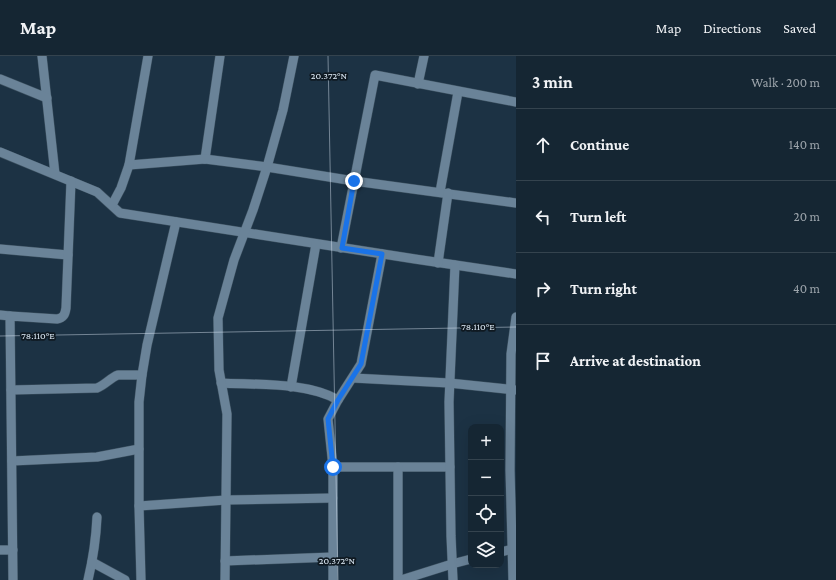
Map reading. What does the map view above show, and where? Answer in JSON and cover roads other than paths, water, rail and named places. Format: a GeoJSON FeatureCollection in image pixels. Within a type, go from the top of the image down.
{"type":"FeatureCollection","features":[{"type":"Feature","properties":{"kind":"street"},"geometry":{"type":"LineString","coordinates":[[42,56],[55,174]]}},
{"type":"Feature","properties":{"kind":"street"},"geometry":{"type":"LineString","coordinates":[[112,205],[121,188],[129,165],[148,56]]}},
{"type":"Feature","properties":{"kind":"street"},"geometry":{"type":"LineString","coordinates":[[205,159],[220,56]]}},
{"type":"Feature","properties":{"kind":"street"},"geometry":{"type":"LineString","coordinates":[[225,580],[227,414],[219,370],[218,318],[234,260],[245,233],[267,167],[283,110],[294,56]]}},
{"type":"Feature","properties":{"kind":"street"},"geometry":{"type":"LineString","coordinates":[[418,84],[424,56]]}},
{"type":"Feature","properties":{"kind":"street"},"geometry":{"type":"LineString","coordinates":[[342,248],[374,76],[516,102]]}},
{"type":"Feature","properties":{"kind":"street"},"geometry":{"type":"LineString","coordinates":[[0,80],[47,98]]}},
{"type":"Feature","properties":{"kind":"street"},"geometry":{"type":"LineString","coordinates":[[438,263],[444,193],[458,92]]}},
{"type":"Feature","properties":{"kind":"street"},"geometry":{"type":"LineString","coordinates":[[0,152],[97,192],[120,213],[516,274]]}},
{"type":"Feature","properties":{"kind":"street"},"geometry":{"type":"LineString","coordinates":[[129,165],[205,159],[516,203]]}},
{"type":"Feature","properties":{"kind":"street"},"geometry":{"type":"LineString","coordinates":[[0,314],[57,319],[64,316],[66,308],[71,181]]}},
{"type":"Feature","properties":{"kind":"street"},"geometry":{"type":"LineString","coordinates":[[141,580],[139,402],[142,375],[151,330],[176,222]]}},
{"type":"Feature","properties":{"kind":"street"},"geometry":{"type":"LineString","coordinates":[[291,386],[316,244]]}},
{"type":"Feature","properties":{"kind":"street"},"geometry":{"type":"LineString","coordinates":[[0,248],[68,255]]}},
{"type":"Feature","properties":{"kind":"street"},"geometry":{"type":"LineString","coordinates":[[333,580],[333,467],[328,419],[338,400],[361,364],[382,254]]}},
{"type":"Feature","properties":{"kind":"street"},"geometry":{"type":"LineString","coordinates":[[453,580],[449,402],[455,265]]}},
{"type":"Feature","properties":{"kind":"street"},"geometry":{"type":"LineString","coordinates":[[10,316],[13,580]]}},
{"type":"Feature","properties":{"kind":"street"},"geometry":{"type":"LineString","coordinates":[[513,580],[513,390],[511,354],[516,317]]}},
{"type":"Feature","properties":{"kind":"street"},"geometry":{"type":"LineString","coordinates":[[11,390],[97,388],[118,375],[142,375]]}},
{"type":"Feature","properties":{"kind":"street"},"geometry":{"type":"LineString","coordinates":[[353,378],[450,383],[513,390]]}},
{"type":"Feature","properties":{"kind":"street"},"geometry":{"type":"LineString","coordinates":[[221,383],[291,386],[329,395],[338,400]]}},
{"type":"Feature","properties":{"kind":"street"},"geometry":{"type":"LineString","coordinates":[[12,461],[97,457],[139,449]]}},
{"type":"Feature","properties":{"kind":"street"},"geometry":{"type":"LineString","coordinates":[[333,467],[450,466]]}},
{"type":"Feature","properties":{"kind":"street"},"geometry":{"type":"LineString","coordinates":[[398,467],[398,580]]}},
{"type":"Feature","properties":{"kind":"street"},"geometry":{"type":"LineString","coordinates":[[139,506],[226,500],[333,498]]}},
{"type":"Feature","properties":{"kind":"street"},"geometry":{"type":"LineString","coordinates":[[88,580],[96,538],[97,517]]}},
{"type":"Feature","properties":{"kind":"street"},"geometry":{"type":"LineString","coordinates":[[504,551],[514,549]]}},
{"type":"Feature","properties":{"kind":"street"},"geometry":{"type":"LineString","coordinates":[[0,550],[13,550]]}},
{"type":"Feature","properties":{"kind":"street"},"geometry":{"type":"LineString","coordinates":[[225,561],[333,558]]}},
{"type":"Feature","properties":{"kind":"street"},"geometry":{"type":"LineString","coordinates":[[401,580],[468,560]]}},
{"type":"Feature","properties":{"kind":"street"},"geometry":{"type":"LineString","coordinates":[[92,562],[125,580]]}}]}
